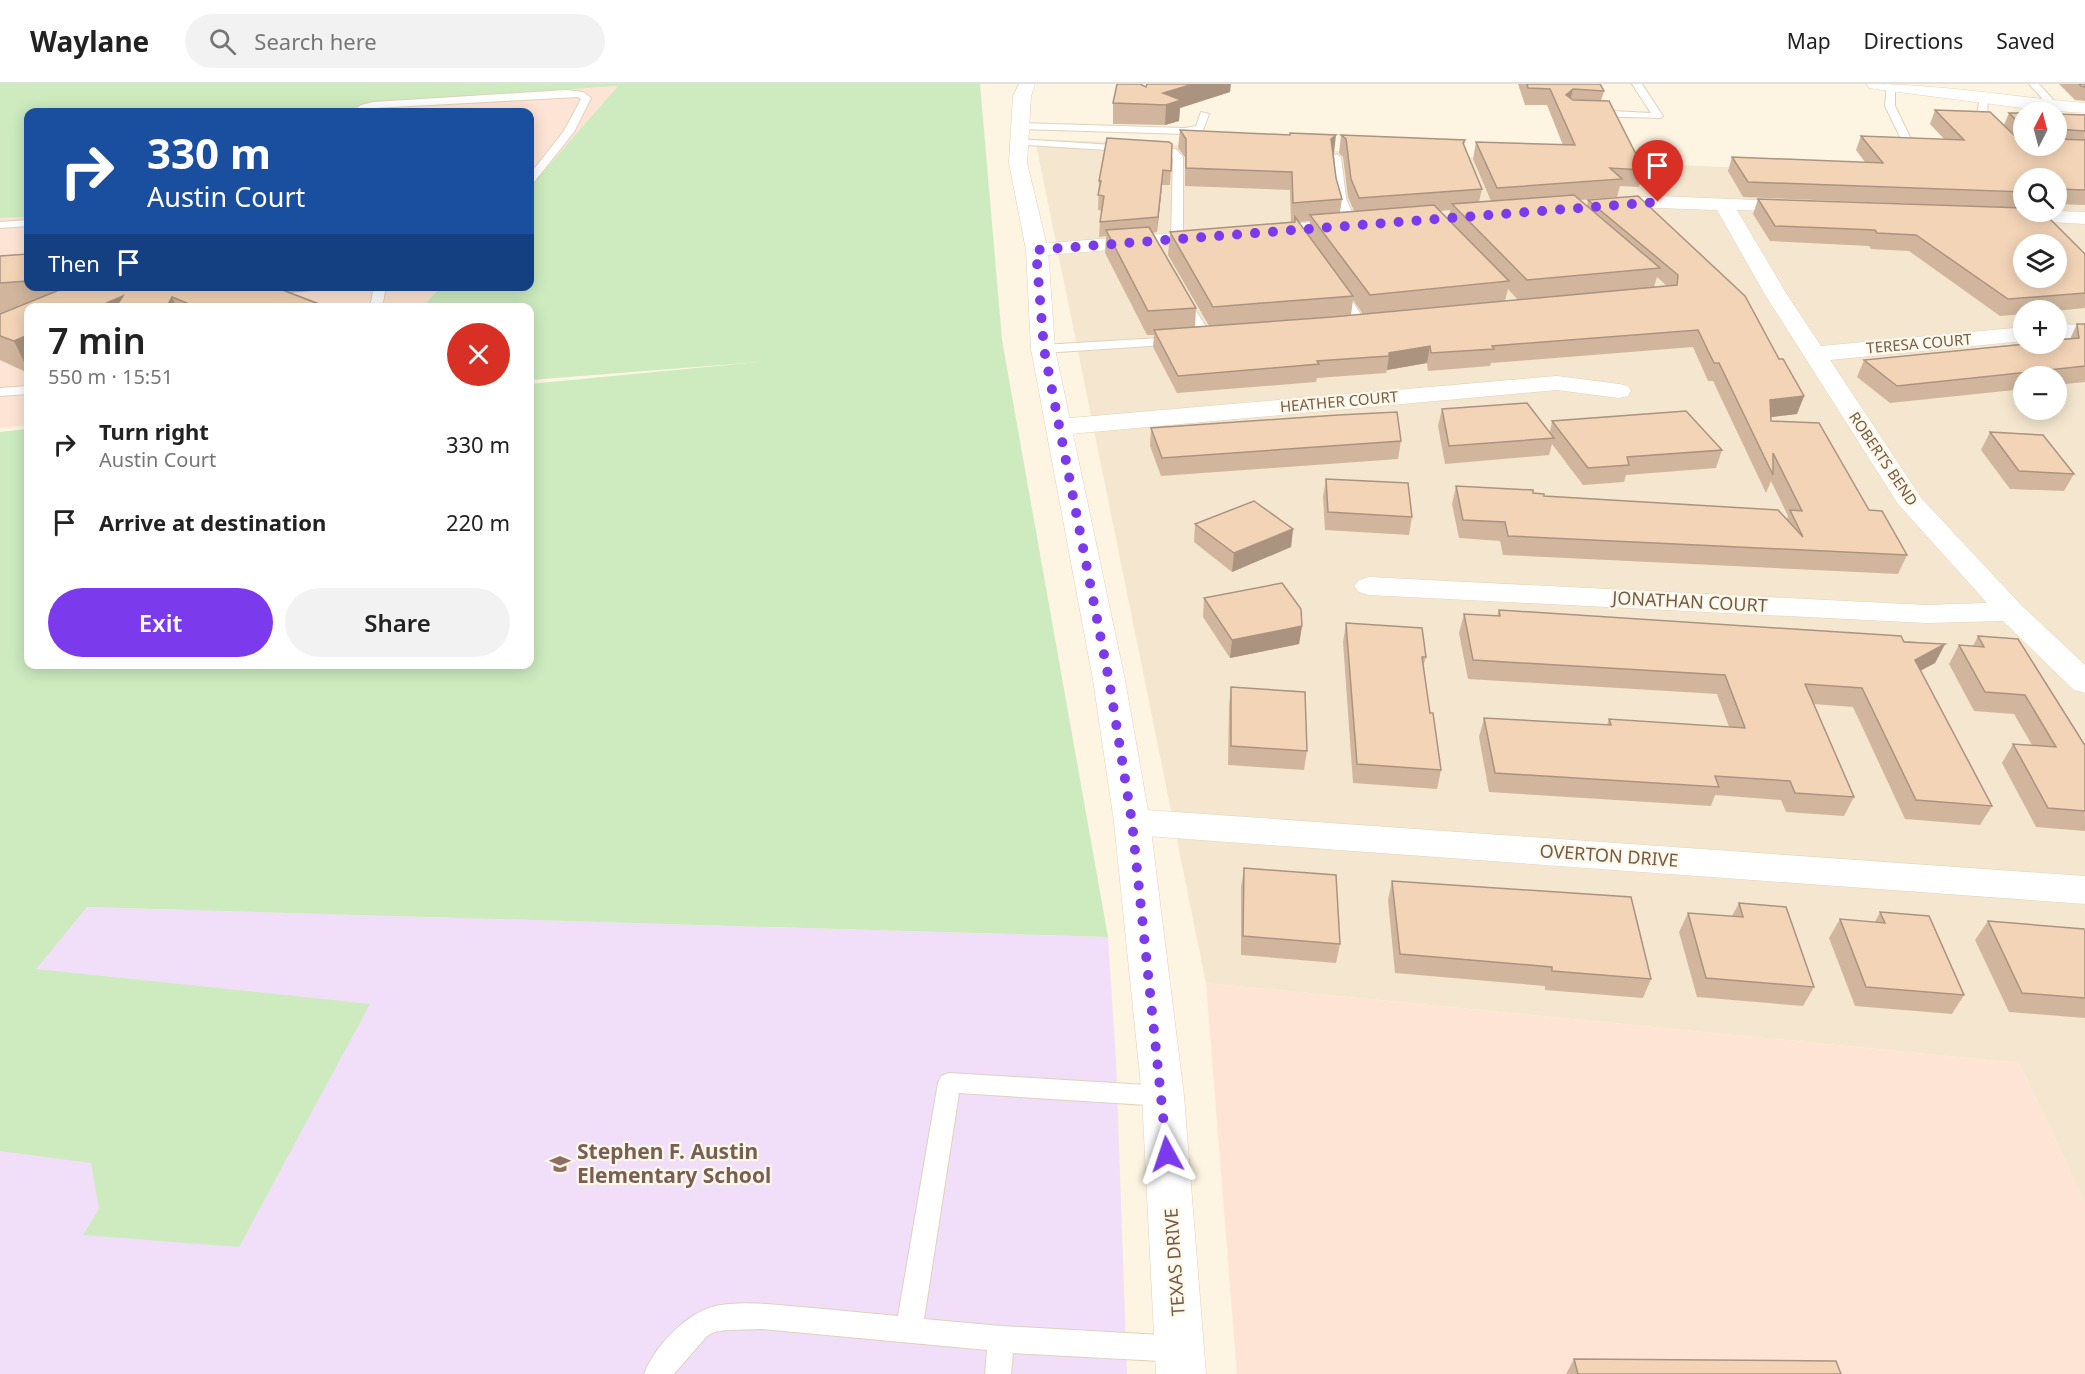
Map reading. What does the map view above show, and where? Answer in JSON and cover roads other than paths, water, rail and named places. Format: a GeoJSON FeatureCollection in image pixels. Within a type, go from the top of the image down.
{"type":"FeatureCollection","features":[{"type":"Feature","properties":{"kind":"street","name":"TEXAS DRIVE"},"geometry":{"type":"LineString","coordinates":[[1027,84],[1022,96],[1018,163],[1036,250],[1044,349],[1109,680],[1132,822],[1163,1096],[1181,1362]]}},
{"type":"Feature","properties":{"kind":"street"},"geometry":{"type":"LineString","coordinates":[[1883,85],[2018,102]]}},
{"type":"Feature","properties":{"kind":"street"},"geometry":{"type":"LineString","coordinates":[[2067,107],[2085,108]]}},
{"type":"Feature","properties":{"kind":"street"},"geometry":{"type":"LineString","coordinates":[[1578,207],[1658,202],[1822,207]]}},
{"type":"Feature","properties":{"kind":"street","name":"ROBERTS BEND"},"geometry":{"type":"LineString","coordinates":[[1723,204],[1814,354],[1912,504],[2012,612],[2085,683]]}},
{"type":"Feature","properties":{"kind":"street"},"geometry":{"type":"LineString","coordinates":[[1977,213],[2085,218]]}},
{"type":"Feature","properties":{"kind":"street"},"geometry":{"type":"LineString","coordinates":[[1036,250],[1154,246],[1177,239],[1297,234],[1374,223]]}},
{"type":"Feature","properties":{"kind":"street"},"geometry":{"type":"LineString","coordinates":[[2067,331],[2085,332]]}},
{"type":"Feature","properties":{"kind":"street","name":"TERESA COURT"},"geometry":{"type":"LineString","coordinates":[[1814,354],[2013,335]]}},
{"type":"Feature","properties":{"kind":"street","name":"HEATHER COURT"},"geometry":{"type":"LineString","coordinates":[[1059,427],[1557,383],[1619,391]]}},
{"type":"Feature","properties":{"kind":"street","name":"JONATHAN COURT"},"geometry":{"type":"LineString","coordinates":[[1369,586],[1926,614],[2012,612]]}},
{"type":"Feature","properties":{"kind":"street","name":"OVERTON DRIVE"},"geometry":{"type":"LineString","coordinates":[[1132,822],[2085,890]]}},
{"type":"Feature","properties":{"kind":"lane"},"geometry":{"type":"LineString","coordinates":[[1581,112],[1658,116],[1638,84]]}},
{"type":"Feature","properties":{"kind":"lane"},"geometry":{"type":"LineString","coordinates":[[2034,84],[2050,102]]}},
{"type":"Feature","properties":{"kind":"lane"},"geometry":{"type":"LineString","coordinates":[[1883,85],[1905,137]]}},
{"type":"Feature","properties":{"kind":"lane"},"geometry":{"type":"LineString","coordinates":[[363,108],[374,105],[580,94],[586,98],[568,132],[534,175]]}},
{"type":"Feature","properties":{"kind":"lane"},"geometry":{"type":"LineString","coordinates":[[1983,98],[1982,116],[2006,138]]}},
{"type":"Feature","properties":{"kind":"lane"},"geometry":{"type":"LineString","coordinates":[[466,108],[471,99]]}},
{"type":"Feature","properties":{"kind":"lane"},"geometry":{"type":"LineString","coordinates":[[1018,134],[1185,131],[1200,128],[1204,114]]}},
{"type":"Feature","properties":{"kind":"lane"},"geometry":{"type":"LineString","coordinates":[[1018,134],[1172,151],[1178,157],[1177,239]]}},
{"type":"Feature","properties":{"kind":"lane"},"geometry":{"type":"LineString","coordinates":[[1336,157],[1341,198],[1351,225]]}},
{"type":"Feature","properties":{"kind":"lane"},"geometry":{"type":"LineString","coordinates":[[0,225],[24,224]]}},
{"type":"Feature","properties":{"kind":"lane"},"geometry":{"type":"LineString","coordinates":[[1331,278],[1362,325]]}},
{"type":"Feature","properties":{"kind":"lane"},"geometry":{"type":"LineString","coordinates":[[1044,349],[1202,339],[1177,288]]}},
{"type":"Feature","properties":{"kind":"lane"},"geometry":{"type":"LineString","coordinates":[[0,392],[24,390]]}},
{"type":"Feature","properties":{"kind":"lane"},"geometry":{"type":"LineString","coordinates":[[909,1329],[949,1083],[1163,1096]]}},
{"type":"Feature","properties":{"kind":"lane"},"geometry":{"type":"LineString","coordinates":[[657,1374],[693,1332],[712,1319],[762,1316],[1001,1339],[1181,1362]]}},
{"type":"Feature","properties":{"kind":"lane"},"geometry":{"type":"LineString","coordinates":[[998,1374],[1001,1339]]}},
{"type":"Feature","properties":{"kind":"place","name":"Stephen F. Austin Elementary School"},"geometry":{"type":"Point","coordinates":[560,1164]}}]}
